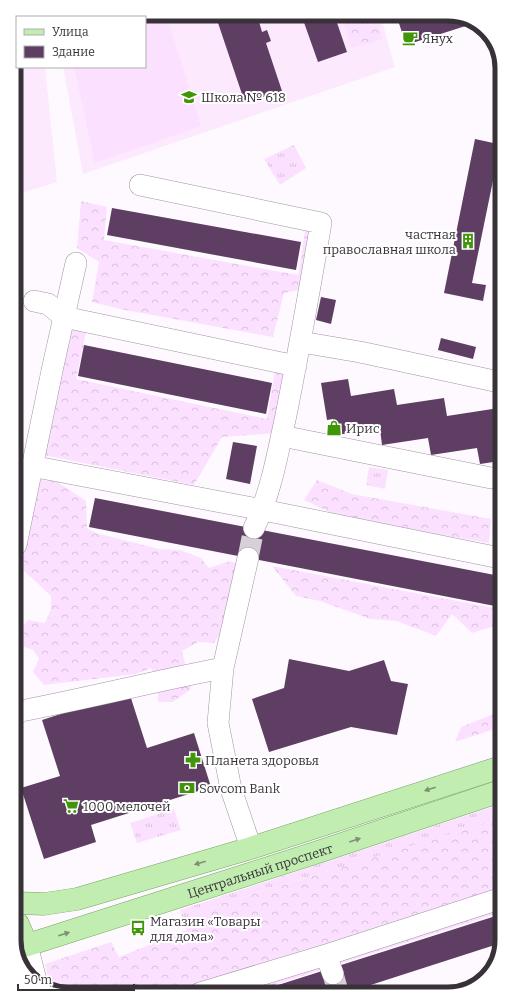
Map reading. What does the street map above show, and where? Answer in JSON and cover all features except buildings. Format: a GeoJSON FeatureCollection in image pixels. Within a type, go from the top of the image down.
{"type":"FeatureCollection","features":[{"type":"Feature","properties":{"kind":"main road","name":"Центральный проспект"},"geometry":{"type":"LineString","coordinates":[[21,903],[44,904],[77,899],[251,848],[495,769]]}},
{"type":"Feature","properties":{"kind":"main road","name":"Центральный проспект"},"geometry":{"type":"LineString","coordinates":[[22,946],[318,852],[495,793]]}},
{"type":"Feature","properties":{"kind":"lane"},"geometry":{"type":"LineString","coordinates":[[140,185],[321,223],[282,436],[258,519]]}},
{"type":"Feature","properties":{"kind":"lane"},"geometry":{"type":"LineString","coordinates":[[21,519],[31,466],[76,263]]}},
{"type":"Feature","properties":{"kind":"lane"},"geometry":{"type":"LineString","coordinates":[[34,301],[48,304],[64,317],[296,366]]}},
{"type":"Feature","properties":{"kind":"lane"},"geometry":{"type":"LineString","coordinates":[[300,342],[360,352],[495,381]]}},
{"type":"Feature","properties":{"kind":"lane"},"geometry":{"type":"LineString","coordinates":[[282,436],[490,478]]}},
{"type":"Feature","properties":{"kind":"lane"},"geometry":{"type":"LineString","coordinates":[[31,466],[258,519],[495,557]]}},
{"type":"Feature","properties":{"kind":"lane"},"geometry":{"type":"LineString","coordinates":[[248,558],[223,668],[218,723],[231,789],[251,848]]}},
{"type":"Feature","properties":{"kind":"lane"},"geometry":{"type":"LineString","coordinates":[[21,711],[89,698],[175,676],[223,668]]}},
{"type":"Feature","properties":{"kind":"lane"},"geometry":{"type":"LineString","coordinates":[[219,987],[495,900]]}},
{"type":"Feature","properties":{"kind":"lane"},"geometry":{"type":"LineString","coordinates":[[22,946],[32,969]]}},
{"type":"Feature","properties":{"kind":"lane"},"geometry":{"type":"LineString","coordinates":[[326,954],[336,984]]}},
{"type":"Feature","properties":{"kind":"shaded area","name":"Школа № 618"},"geometry":{"type":"Polygon","coordinates":[[[146,21],[382,21],[395,67],[83,174],[63,68],[146,68],[146,21]]]}},
{"type":"Feature","properties":{"kind":"shaded area"},"geometry":{"type":"Polygon","coordinates":[[[21,68],[45,68],[57,182],[21,193],[21,68]]]}},
{"type":"Feature","properties":{"kind":"green space"},"geometry":{"type":"Polygon","coordinates":[[[146,21],[168,21],[201,126],[95,163],[74,68],[146,68],[146,21]]]}},
{"type":"Feature","properties":{"kind":"green space"},"geometry":{"type":"Polygon","coordinates":[[[342,21],[377,21],[383,39],[352,48],[342,21]]]}},
{"type":"Feature","properties":{"kind":"green space"},"geometry":{"type":"Polygon","coordinates":[[[294,145],[306,168],[280,185],[264,159],[294,145]]]}},
{"type":"Feature","properties":{"kind":"green space"},"geometry":{"type":"Polygon","coordinates":[[[81,201],[107,207],[104,240],[298,275],[306,225],[315,228],[304,289],[284,293],[273,337],[125,310],[92,302],[99,262],[77,248],[81,201]]]}},
{"type":"Feature","properties":{"kind":"green space"},"geometry":{"type":"Polygon","coordinates":[[[68,324],[87,328],[76,379],[267,419],[276,365],[290,369],[276,433],[222,437],[194,485],[43,455],[68,324]]]}},
{"type":"Feature","properties":{"kind":"green space"},"geometry":{"type":"Polygon","coordinates":[[[369,467],[388,470],[385,489],[366,485],[369,467]]]}},
{"type":"Feature","properties":{"kind":"green space"},"geometry":{"type":"Polygon","coordinates":[[[39,480],[56,481],[86,501],[87,528],[96,533],[159,549],[180,550],[201,558],[209,568],[230,561],[239,565],[221,633],[214,643],[198,642],[182,651],[191,689],[173,702],[158,702],[158,681],[151,668],[136,674],[44,685],[33,672],[39,659],[33,650],[21,645],[21,628],[28,620],[45,623],[51,609],[51,596],[21,568],[39,480]]]}},
{"type":"Feature","properties":{"kind":"green space"},"geometry":{"type":"Polygon","coordinates":[[[317,480],[352,494],[491,519],[489,543],[342,518],[304,500],[317,480]]]}},
{"type":"Feature","properties":{"kind":"green space"},"geometry":{"type":"Polygon","coordinates":[[[272,566],[495,608],[495,626],[472,633],[452,614],[436,636],[397,621],[370,619],[320,601],[296,596],[272,566]]]}},
{"type":"Feature","properties":{"kind":"green space"},"geometry":{"type":"Polygon","coordinates":[[[495,713],[495,729],[455,742],[461,727],[495,713]]]}},
{"type":"Feature","properties":{"kind":"green space"},"geometry":{"type":"Polygon","coordinates":[[[495,806],[495,821],[217,905],[186,930],[180,910],[495,806]]]}},
{"type":"Feature","properties":{"kind":"green space"},"geometry":{"type":"Polygon","coordinates":[[[174,809],[181,830],[137,843],[130,823],[174,809]]]}},
{"type":"Feature","properties":{"kind":"green space"},"geometry":{"type":"Polygon","coordinates":[[[495,821],[495,914],[268,987],[65,987],[50,983],[45,964],[111,942],[119,957],[186,930],[217,905],[495,821]]]}},
{"type":"Feature","properties":{"kind":"tunnel"},"geometry":{"type":"LineString","coordinates":[[248,558],[254,528]]}},
{"type":"Feature","properties":{"kind":"tunnel"},"geometry":{"type":"LineString","coordinates":[[333,974],[337,987]]}},
{"type":"Feature","properties":{"kind":"place","name":"Янух"},"geometry":{"type":"Point","coordinates":[410,38]}},
{"type":"Feature","properties":{"kind":"place","name":"Школа № 618"},"geometry":{"type":"Point","coordinates":[189,97]}},
{"type":"Feature","properties":{"kind":"place","name":"частная православная школа"},"geometry":{"type":"Point","coordinates":[468,241]}},
{"type":"Feature","properties":{"kind":"place","name":"Ирис"},"geometry":{"type":"Point","coordinates":[334,428]}},
{"type":"Feature","properties":{"kind":"place","name":"Планета здоровья"},"geometry":{"type":"Point","coordinates":[193,760]}},
{"type":"Feature","properties":{"kind":"place","name":"Sovcom Bank"},"geometry":{"type":"Point","coordinates":[187,788]}},
{"type":"Feature","properties":{"kind":"place","name":"1000 мелочей"},"geometry":{"type":"Point","coordinates":[71,806]}},
{"type":"Feature","properties":{"kind":"place","name":"Магазин «Товары для дома»"},"geometry":{"type":"Point","coordinates":[138,928]}}]}
